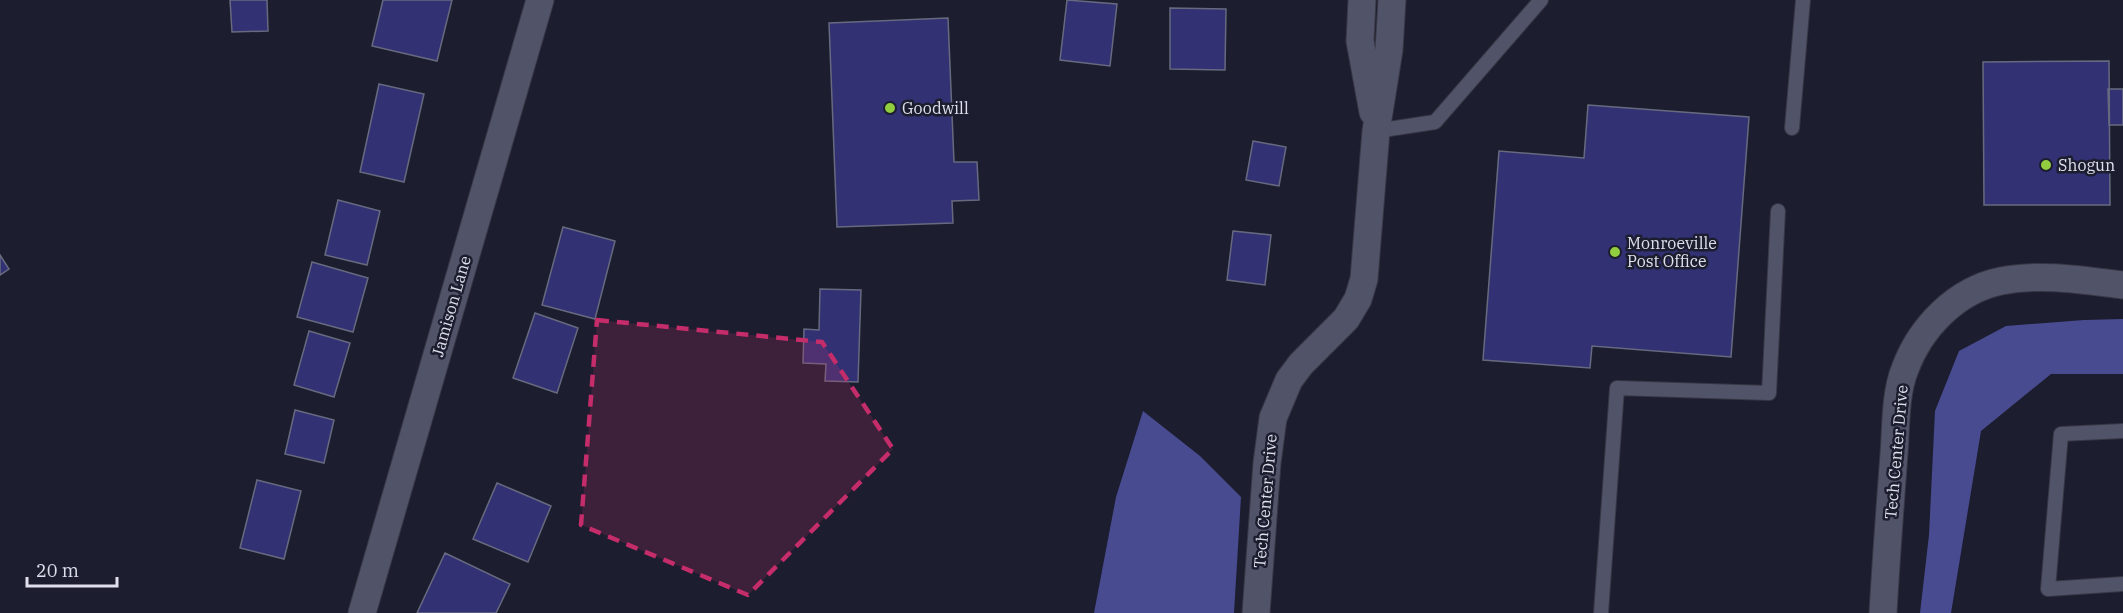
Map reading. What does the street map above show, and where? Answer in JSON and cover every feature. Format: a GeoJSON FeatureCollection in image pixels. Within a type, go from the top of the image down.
{"type":"FeatureCollection","features":[{"type":"Feature","properties":{"kind":"street","name":"Jamison Lane"},"geometry":{"type":"LineString","coordinates":[[362,613],[540,0]]}},
{"type":"Feature","properties":{"kind":"street","name":"Tech Center Drive"},"geometry":{"type":"LineString","coordinates":[[1362,0],[1360,41],[1376,131]]}},
{"type":"Feature","properties":{"kind":"street","name":"Tech Center Drive"},"geometry":{"type":"LineString","coordinates":[[1256,613],[1267,463],[1274,418],[1289,380],[1301,364],[1346,319],[1358,298],[1364,279],[1376,131],[1389,50],[1392,0]]}},
{"type":"Feature","properties":{"kind":"street","name":"Tech Center Drive"},"geometry":{"type":"LineString","coordinates":[[1883,613],[1897,410],[1904,371],[1918,341],[1935,320],[1955,302],[1978,289],[1999,281],[2027,277],[2051,277],[2123,285]]}},
{"type":"Feature","properties":{"kind":"lane"},"geometry":{"type":"LineString","coordinates":[[1376,131],[1435,122],[1541,0]]}},
{"type":"Feature","properties":{"kind":"lane"},"geometry":{"type":"LineString","coordinates":[[1792,128],[1803,0]]}},
{"type":"Feature","properties":{"kind":"lane"},"geometry":{"type":"LineString","coordinates":[[1601,613],[1617,388],[1769,393],[1778,211]]}},
{"type":"Feature","properties":{"kind":"lane"},"geometry":{"type":"LineString","coordinates":[[2123,431],[2061,434],[2048,589],[2123,584]]}},
{"type":"Feature","properties":{"kind":"highlighted area"},"geometry":{"type":"Polygon","coordinates":[[[597,320],[822,342],[893,449],[748,595],[581,525],[597,320]]]}},
{"type":"Feature","properties":{"kind":"shaded area"},"geometry":{"type":"Polygon","coordinates":[[[2123,319],[2123,374],[2051,374],[1981,431],[1951,613],[1920,613],[1929,535],[1935,411],[1959,351],[2006,326],[2123,319]]]}},
{"type":"Feature","properties":{"kind":"shaded area"},"geometry":{"type":"Polygon","coordinates":[[[1143,411],[1200,456],[1241,497],[1234,613],[1094,613],[1116,497],[1143,411]]]}},
{"type":"Feature","properties":{"kind":"building"},"geometry":{"type":"Polygon","coordinates":[[[230,0],[267,0],[268,31],[232,32],[230,0]]]}},
{"type":"Feature","properties":{"kind":"building"},"geometry":{"type":"Polygon","coordinates":[[[383,0],[452,0],[437,61],[372,46],[383,0]]]}},
{"type":"Feature","properties":{"kind":"building"},"geometry":{"type":"Polygon","coordinates":[[[1067,0],[1117,4],[1110,66],[1060,60],[1067,0]]]}},
{"type":"Feature","properties":{"kind":"building"},"geometry":{"type":"Polygon","coordinates":[[[1170,8],[1226,9],[1225,70],[1170,69],[1170,8]]]}},
{"type":"Feature","properties":{"kind":"building"},"geometry":{"type":"Polygon","coordinates":[[[948,18],[954,162],[977,162],[979,200],[952,201],[953,223],[837,227],[829,23],[948,18]]]}},
{"type":"Feature","properties":{"kind":"building","name":"Shogun"},"geometry":{"type":"Polygon","coordinates":[[[2109,61],[2110,205],[1984,205],[1983,62],[2109,61]]]}},
{"type":"Feature","properties":{"kind":"building"},"geometry":{"type":"Polygon","coordinates":[[[379,84],[424,94],[404,182],[360,172],[379,84]]]}},
{"type":"Feature","properties":{"kind":"building"},"geometry":{"type":"Polygon","coordinates":[[[2108,89],[2123,89],[2123,125],[2109,125],[2108,89]]]}},
{"type":"Feature","properties":{"kind":"building","name":"Monroeville Post Office"},"geometry":{"type":"Polygon","coordinates":[[[1588,105],[1749,117],[1731,357],[1592,346],[1590,368],[1483,360],[1499,151],[1584,158],[1588,105]]]}},
{"type":"Feature","properties":{"kind":"building"},"geometry":{"type":"Polygon","coordinates":[[[1253,141],[1286,147],[1279,186],[1246,180],[1253,141]]]}},
{"type":"Feature","properties":{"kind":"building"},"geometry":{"type":"Polygon","coordinates":[[[338,200],[380,211],[367,265],[325,255],[338,200]]]}},
{"type":"Feature","properties":{"kind":"building"},"geometry":{"type":"Polygon","coordinates":[[[563,227],[615,241],[595,319],[542,305],[563,227]]]}},
{"type":"Feature","properties":{"kind":"building"},"geometry":{"type":"Polygon","coordinates":[[[1233,231],[1271,235],[1265,285],[1227,280],[1233,231]]]}},
{"type":"Feature","properties":{"kind":"building"},"geometry":{"type":"Polygon","coordinates":[[[0,255],[9,269],[0,275],[0,255]]]}},
{"type":"Feature","properties":{"kind":"building"},"geometry":{"type":"Polygon","coordinates":[[[312,262],[368,278],[353,332],[297,317],[312,262]]]}},
{"type":"Feature","properties":{"kind":"building"},"geometry":{"type":"Polygon","coordinates":[[[820,289],[861,290],[858,382],[825,381],[826,364],[803,363],[804,329],[819,330],[820,289]]]}},
{"type":"Feature","properties":{"kind":"building"},"geometry":{"type":"Polygon","coordinates":[[[535,313],[578,328],[557,393],[513,378],[535,313]]]}},
{"type":"Feature","properties":{"kind":"building"},"geometry":{"type":"Polygon","coordinates":[[[309,331],[350,343],[334,397],[294,385],[309,331]]]}},
{"type":"Feature","properties":{"kind":"building"},"geometry":{"type":"Polygon","coordinates":[[[295,410],[334,420],[324,463],[285,454],[295,410]]]}},
{"type":"Feature","properties":{"kind":"building"},"geometry":{"type":"Polygon","coordinates":[[[257,480],[301,491],[284,559],[240,548],[257,480]]]}},
{"type":"Feature","properties":{"kind":"building"},"geometry":{"type":"Polygon","coordinates":[[[497,483],[551,506],[528,562],[473,539],[497,483]]]}},
{"type":"Feature","properties":{"kind":"building"},"geometry":{"type":"Polygon","coordinates":[[[445,553],[510,584],[496,613],[417,613],[445,553]]]}},
{"type":"Feature","properties":{"kind":"place","name":"Goodwill"},"geometry":{"type":"Point","coordinates":[890,108]}},
{"type":"Feature","properties":{"kind":"place","name":"Shogun"},"geometry":{"type":"Point","coordinates":[2046,165]}},
{"type":"Feature","properties":{"kind":"place","name":"Monroeville Post Office"},"geometry":{"type":"Point","coordinates":[1615,252]}}]}
